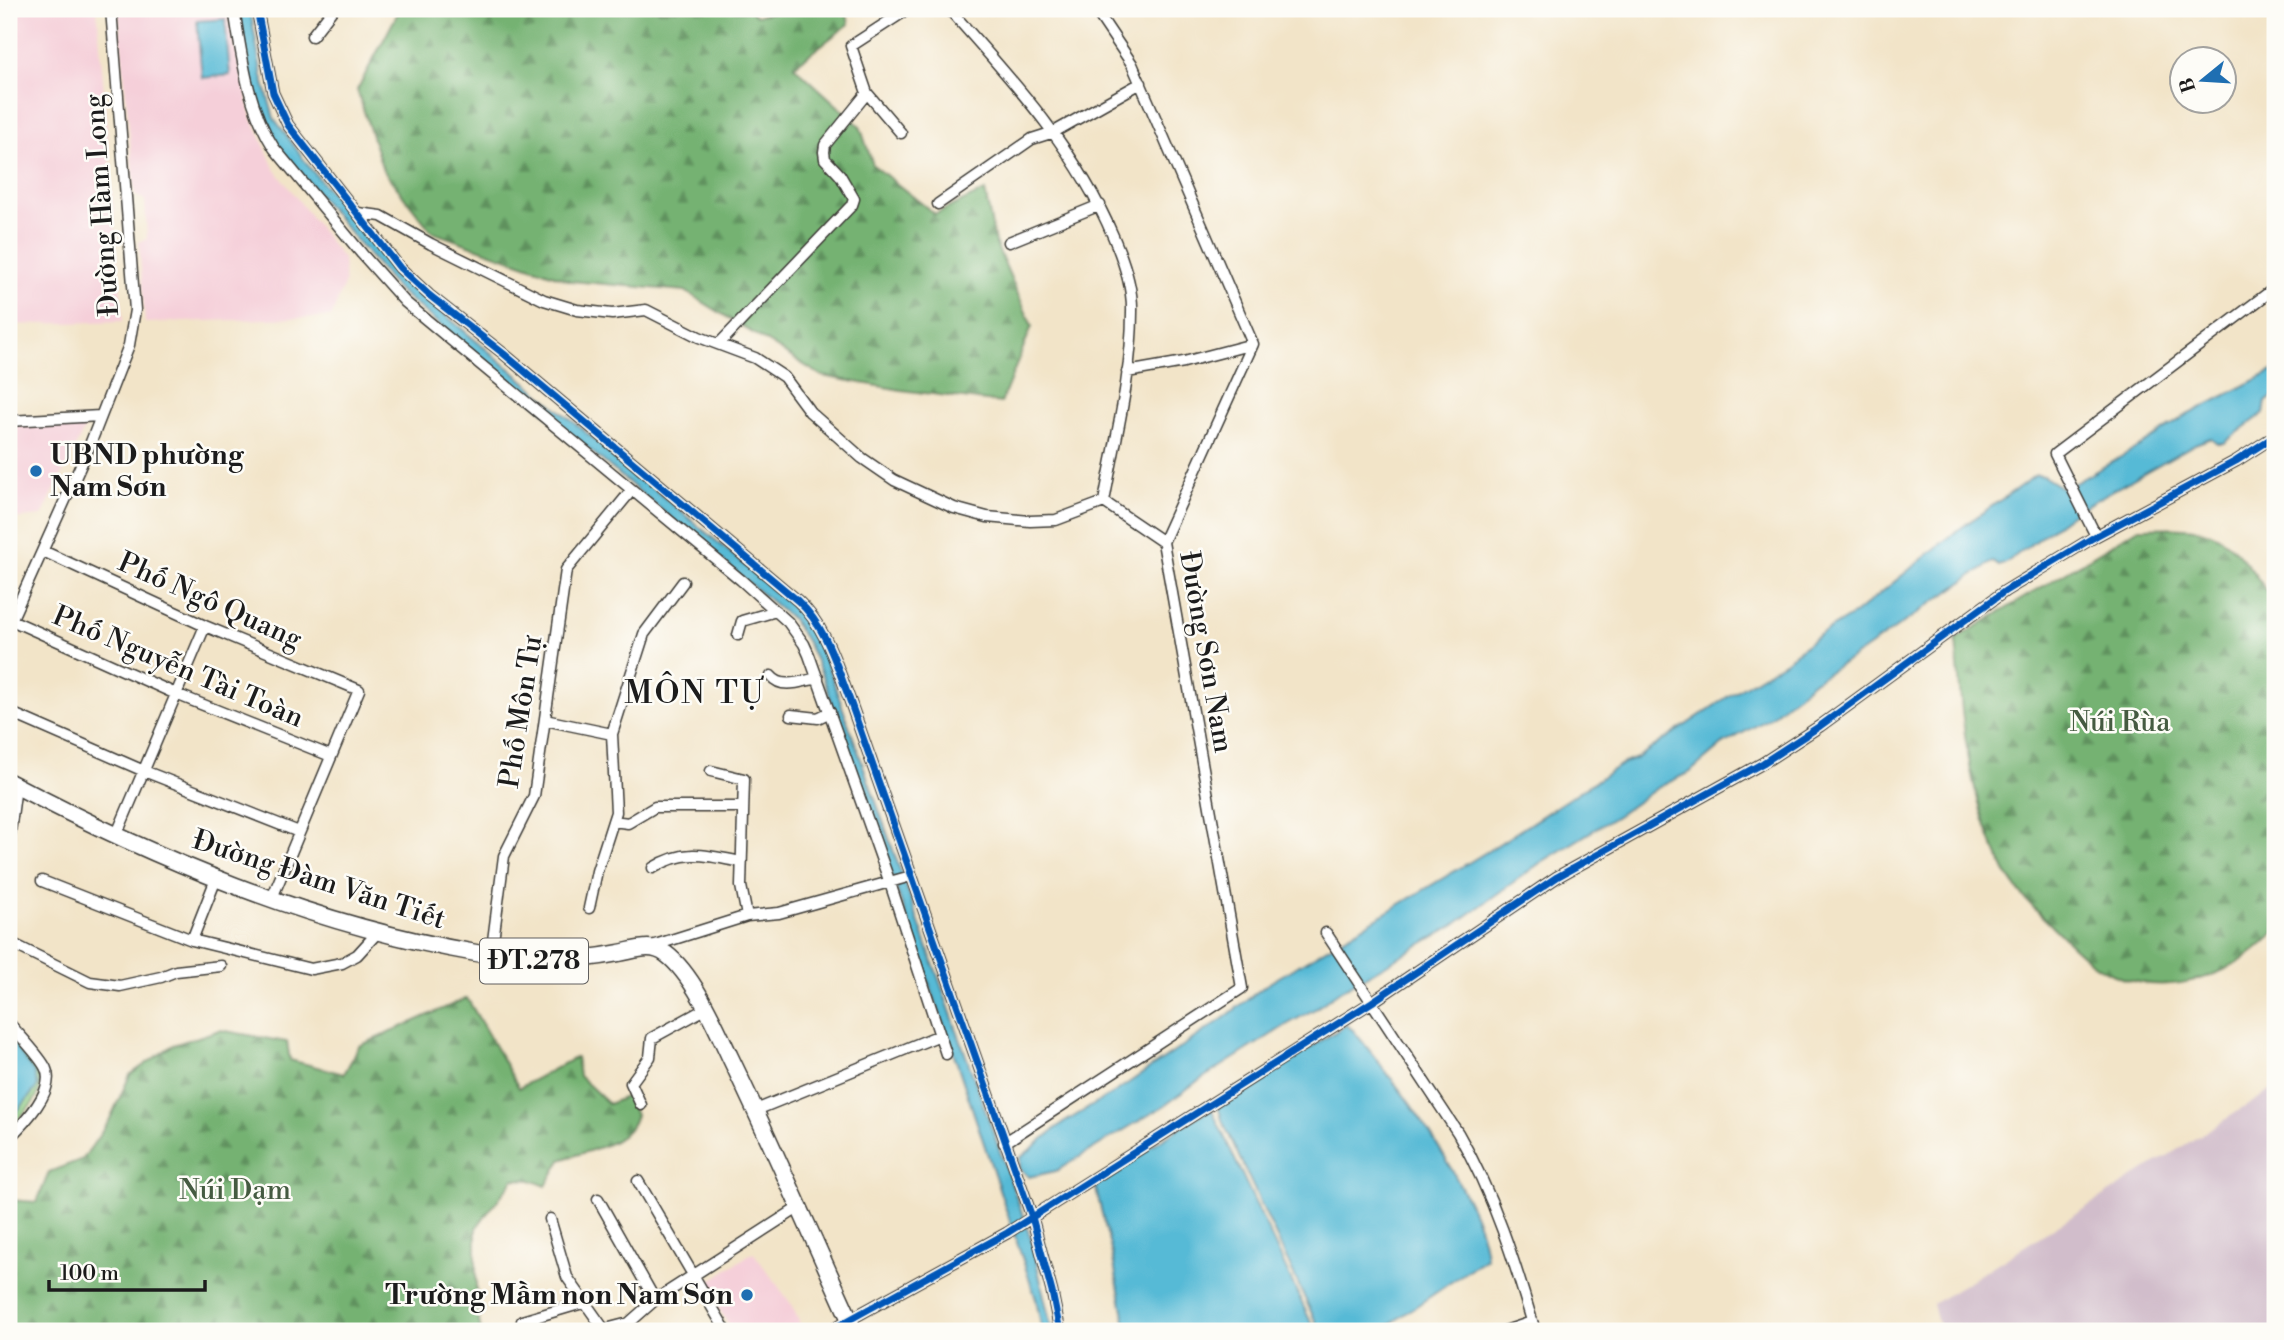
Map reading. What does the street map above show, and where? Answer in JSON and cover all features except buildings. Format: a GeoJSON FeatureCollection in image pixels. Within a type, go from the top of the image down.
{"type":"FeatureCollection","features":[{"type":"Feature","properties":{"kind":"main road","name":"Đường Đàm Văn Tiết"},"geometry":{"type":"LineString","coordinates":[[12,784],[116,836],[216,879],[378,932],[427,945],[520,961],[596,958],[651,947]]}},
{"type":"Feature","properties":{"kind":"main road"},"geometry":{"type":"LineString","coordinates":[[651,947],[667,954],[706,1008],[756,1110],[851,1325]]}},
{"type":"Feature","properties":{"kind":"street","name":"Đường Hàm Long"},"geometry":{"type":"LineString","coordinates":[[9,621],[43,551],[100,416],[128,345],[135,310],[111,9]]}},
{"type":"Feature","properties":{"kind":"street"},"geometry":{"type":"LineString","coordinates":[[234,9],[250,96],[258,120],[274,148],[405,302],[776,611],[804,644],[890,883],[946,1054]]}},
{"type":"Feature","properties":{"kind":"street"},"geometry":{"type":"LineString","coordinates":[[257,9],[270,83],[288,125],[400,268],[812,615],[835,660],[1032,1217],[1060,1331]]}},
{"type":"Feature","properties":{"kind":"street"},"geometry":{"type":"LineString","coordinates":[[312,36],[333,9]]}},
{"type":"Feature","properties":{"kind":"street"},"geometry":{"type":"LineString","coordinates":[[901,133],[867,93],[851,46],[908,9]]}},
{"type":"Feature","properties":{"kind":"street"},"geometry":{"type":"LineString","coordinates":[[948,9],[1032,103],[1054,132],[1100,205],[1118,248],[1128,280],[1133,311],[1127,372],[1104,502]]}},
{"type":"Feature","properties":{"kind":"street"},"geometry":{"type":"LineString","coordinates":[[1095,9],[1132,64],[1141,83],[1253,344],[1184,362],[1127,372]]}},
{"type":"Feature","properties":{"kind":"street"},"geometry":{"type":"LineString","coordinates":[[939,204],[1032,139],[1054,132],[1141,83]]}},
{"type":"Feature","properties":{"kind":"street"},"geometry":{"type":"LineString","coordinates":[[719,344],[852,205],[855,199],[851,191],[825,159],[824,152],[825,145],[867,93]]}},
{"type":"Feature","properties":{"kind":"street"},"geometry":{"type":"LineString","coordinates":[[1009,242],[1100,205]]}},
{"type":"Feature","properties":{"kind":"street"},"geometry":{"type":"LineString","coordinates":[[358,213],[381,216],[544,300],[577,310],[612,314],[646,310],[755,358],[784,377],[799,400],[823,425],[873,465],[894,480],[954,508],[987,517],[1030,521],[1056,520],[1104,502]]}},
{"type":"Feature","properties":{"kind":"street"},"geometry":{"type":"LineString","coordinates":[[2096,536],[2055,454],[2275,288]]}},
{"type":"Feature","properties":{"kind":"street","name":"Đường Sơn Nam"},"geometry":{"type":"LineString","coordinates":[[1004,1143],[1242,988],[1163,542],[1253,344]]}},
{"type":"Feature","properties":{"kind":"street"},"geometry":{"type":"LineString","coordinates":[[9,421],[100,416]]}},
{"type":"Feature","properties":{"kind":"street"},"geometry":{"type":"LineString","coordinates":[[829,1331],[851,1325],[1007,1233],[1557,877],[1673,814],[1809,734],[2005,591],[2096,536],[2236,461],[2275,436]]}},
{"type":"Feature","properties":{"kind":"street","name":"Phố Môn Tự"},"geometry":{"type":"LineString","coordinates":[[491,956],[504,856],[534,796],[566,570],[631,491]]}},
{"type":"Feature","properties":{"kind":"street"},"geometry":{"type":"LineString","coordinates":[[1104,502],[1163,542]]}},
{"type":"Feature","properties":{"kind":"street","name":"Phố Ngô Quang"},"geometry":{"type":"LineString","coordinates":[[43,551],[205,626],[359,690],[331,756]]}},
{"type":"Feature","properties":{"kind":"street"},"geometry":{"type":"LineString","coordinates":[[589,908],[597,871],[616,812],[612,734],[644,634],[683,582]]}},
{"type":"Feature","properties":{"kind":"street"},"geometry":{"type":"LineString","coordinates":[[738,635],[741,621],[776,611]]}},
{"type":"Feature","properties":{"kind":"street","name":"Phố Nguyễn Tài Toàn"},"geometry":{"type":"LineString","coordinates":[[9,621],[176,694],[331,756]]}},
{"type":"Feature","properties":{"kind":"street"},"geometry":{"type":"LineString","coordinates":[[116,836],[205,626]]}},
{"type":"Feature","properties":{"kind":"street"},"geometry":{"type":"LineString","coordinates":[[771,676],[776,682],[783,684],[818,678]]}},
{"type":"Feature","properties":{"kind":"street"},"geometry":{"type":"LineString","coordinates":[[9,712],[144,771],[299,832]]}},
{"type":"Feature","properties":{"kind":"street"},"geometry":{"type":"LineString","coordinates":[[791,715],[818,718],[830,712]]}},
{"type":"Feature","properties":{"kind":"street"},"geometry":{"type":"LineString","coordinates":[[545,720],[612,734]]}},
{"type":"Feature","properties":{"kind":"street"},"geometry":{"type":"LineString","coordinates":[[272,898],[331,756]]}},
{"type":"Feature","properties":{"kind":"street"},"geometry":{"type":"LineString","coordinates":[[711,771],[744,779],[741,886],[747,916]]}},
{"type":"Feature","properties":{"kind":"street"},"geometry":{"type":"LineString","coordinates":[[9,840],[12,784]]}},
{"type":"Feature","properties":{"kind":"street"},"geometry":{"type":"LineString","coordinates":[[613,821],[628,823],[656,807],[743,807]]}},
{"type":"Feature","properties":{"kind":"street"},"geometry":{"type":"LineString","coordinates":[[653,868],[669,858],[686,855],[705,855],[741,862]]}},
{"type":"Feature","properties":{"kind":"street"},"geometry":{"type":"LineString","coordinates":[[651,947],[747,916],[779,913],[911,876]]}},
{"type":"Feature","properties":{"kind":"street"},"geometry":{"type":"LineString","coordinates":[[192,940],[216,879]]}},
{"type":"Feature","properties":{"kind":"street"},"geometry":{"type":"LineString","coordinates":[[42,881],[192,940],[312,970],[342,963],[357,955],[378,932]]}},
{"type":"Feature","properties":{"kind":"street"},"geometry":{"type":"LineString","coordinates":[[1326,933],[1476,1165],[1506,1237],[1534,1327],[1505,1331]]}},
{"type":"Feature","properties":{"kind":"street"},"geometry":{"type":"LineString","coordinates":[[9,942],[90,982],[120,986],[176,971],[221,967]]}},
{"type":"Feature","properties":{"kind":"street"},"geometry":{"type":"LineString","coordinates":[[641,1105],[631,1083],[650,1058],[652,1038],[706,1008]]}},
{"type":"Feature","properties":{"kind":"street"},"geometry":{"type":"LineString","coordinates":[[9,1023],[47,1070],[48,1084],[43,1098],[9,1138]]}},
{"type":"Feature","properties":{"kind":"street"},"geometry":{"type":"LineString","coordinates":[[756,1110],[940,1035]]}},
{"type":"Feature","properties":{"kind":"street"},"geometry":{"type":"LineString","coordinates":[[638,1181],[726,1331]]}},
{"type":"Feature","properties":{"kind":"street"},"geometry":{"type":"LineString","coordinates":[[598,1199],[655,1300]]}},
{"type":"Feature","properties":{"kind":"street"},"geometry":{"type":"LineString","coordinates":[[550,1219],[567,1277],[586,1301],[600,1330],[631,1327],[655,1300],[798,1208]]}},
{"type":"Feature","properties":{"kind":"street"},"geometry":{"type":"LineString","coordinates":[[522,1321],[586,1301]]}},
{"type":"Feature","properties":{"kind":"shaded area"},"geometry":{"type":"Polygon","coordinates":[[[9,9],[97,9],[123,321],[9,325],[9,9]]]}},
{"type":"Feature","properties":{"kind":"shaded area"},"geometry":{"type":"Polygon","coordinates":[[[118,9],[226,9],[252,118],[274,168],[343,259],[345,282],[331,317],[145,323],[139,242],[147,239],[145,200],[135,195],[118,9]]]}},
{"type":"Feature","properties":{"kind":"shaded area","name":"UBND phường Nam Sơn"},"geometry":{"type":"Polygon","coordinates":[[[88,421],[42,516],[9,519],[9,426],[88,421]]]}},
{"type":"Feature","properties":{"kind":"shaded area"},"geometry":{"type":"Polygon","coordinates":[[[2275,1088],[2275,1331],[1940,1331],[1933,1304],[2275,1088]]]}},
{"type":"Feature","properties":{"kind":"shaded area","name":"Trường Mầm non Nam Sơn"},"geometry":{"type":"Polygon","coordinates":[[[753,1252],[792,1305],[803,1331],[733,1331],[704,1285],[753,1252]]]}},
{"type":"Feature","properties":{"kind":"green space"},"geometry":{"type":"Polygon","coordinates":[[[400,9],[749,9],[756,16],[786,9],[846,9],[849,24],[794,66],[860,126],[873,165],[935,214],[985,191],[995,242],[1032,326],[1001,403],[822,376],[685,291],[571,281],[432,232],[383,170],[357,90],[400,9]]]}},
{"type":"Feature","properties":{"kind":"green space","name":"Núi Rùa"},"geometry":{"type":"Polygon","coordinates":[[[2139,528],[2191,528],[2219,537],[2242,558],[2275,603],[2275,932],[2241,961],[2200,979],[2178,983],[2134,981],[2103,970],[2071,945],[2014,885],[1998,857],[1979,804],[1967,750],[1960,695],[1956,639],[2139,528]]]}},
{"type":"Feature","properties":{"kind":"green space","name":"Núi Dạm"},"geometry":{"type":"Polygon","coordinates":[[[467,998],[519,1088],[576,1057],[579,1076],[609,1104],[627,1096],[636,1115],[631,1126],[616,1140],[561,1160],[546,1186],[531,1180],[514,1179],[476,1228],[476,1306],[481,1331],[9,1331],[9,1200],[37,1202],[49,1172],[83,1159],[109,1121],[130,1075],[173,1045],[220,1030],[287,1042],[290,1060],[344,1074],[359,1046],[467,998]]]}},
{"type":"Feature","properties":{"kind":"green space"},"geometry":{"type":"Polygon","coordinates":[[[9,1030],[37,1069],[40,1089],[24,1113],[9,1128],[9,1030]]]}},
{"type":"Feature","properties":{"kind":"water"},"geometry":{"type":"Polygon","coordinates":[[[239,9],[250,9],[262,76],[274,118],[310,168],[402,279],[793,605],[805,619],[820,644],[1031,1239],[1052,1331],[1042,1331],[1036,1299],[958,1066],[822,674],[808,644],[792,619],[396,288],[277,145],[256,96],[239,9]]]}},
{"type":"Feature","properties":{"kind":"water"},"geometry":{"type":"Polygon","coordinates":[[[225,19],[230,75],[202,78],[197,21],[225,19]]]}},
{"type":"Feature","properties":{"kind":"water"},"geometry":{"type":"Polygon","coordinates":[[[2275,370],[2275,395],[2266,402],[2264,413],[2224,443],[2217,443],[2211,438],[2195,444],[2071,514],[2006,563],[1999,566],[1993,562],[1983,568],[1814,681],[1768,719],[1723,744],[1690,772],[1657,788],[1540,863],[1454,925],[1340,991],[1195,1083],[1167,1104],[1056,1171],[1029,1177],[1020,1169],[1020,1158],[1060,1125],[1115,1092],[1224,1018],[1266,985],[1488,851],[1786,661],[1813,639],[1856,613],[1958,530],[2036,475],[2043,476],[2064,489],[2140,446],[2185,416],[2275,370]]]}},
{"type":"Feature","properties":{"kind":"water"},"geometry":{"type":"Polygon","coordinates":[[[1346,1025],[1353,1030],[1425,1125],[1474,1213],[1486,1258],[1380,1331],[1320,1331],[1222,1120],[1218,1106],[1346,1025]]]}},
{"type":"Feature","properties":{"kind":"water"},"geometry":{"type":"Polygon","coordinates":[[[9,1038],[34,1072],[38,1086],[9,1122],[9,1038]]]}},
{"type":"Feature","properties":{"kind":"water"},"geometry":{"type":"Polygon","coordinates":[[[1209,1109],[1212,1110],[1315,1331],[1127,1331],[1095,1185],[1097,1181],[1209,1109]]]}},
{"type":"Feature","properties":{"kind":"cycle path"},"geometry":{"type":"LineString","coordinates":[[257,9],[273,93],[288,125],[400,268],[798,601],[816,622],[829,646],[849,698],[1032,1217],[1060,1331]]}},
{"type":"Feature","properties":{"kind":"cycle path"},"geometry":{"type":"LineString","coordinates":[[829,1331],[1007,1233],[1372,1002],[1557,877],[1763,763],[1820,726],[2005,591],[2096,536],[2236,461],[2275,436]]}},
{"type":"Feature","properties":{"kind":"place","name":"UBND phường Nam Sơn"},"geometry":{"type":"Point","coordinates":[36,471]}},
{"type":"Feature","properties":{"kind":"place","name":"Trường Mầm non Nam Sơn"},"geometry":{"type":"Point","coordinates":[747,1295]}},
{"type":"Feature","properties":{"kind":"district","name":"MÔN TỰ"},"geometry":{"type":"Point","coordinates":[695,693]}}]}
